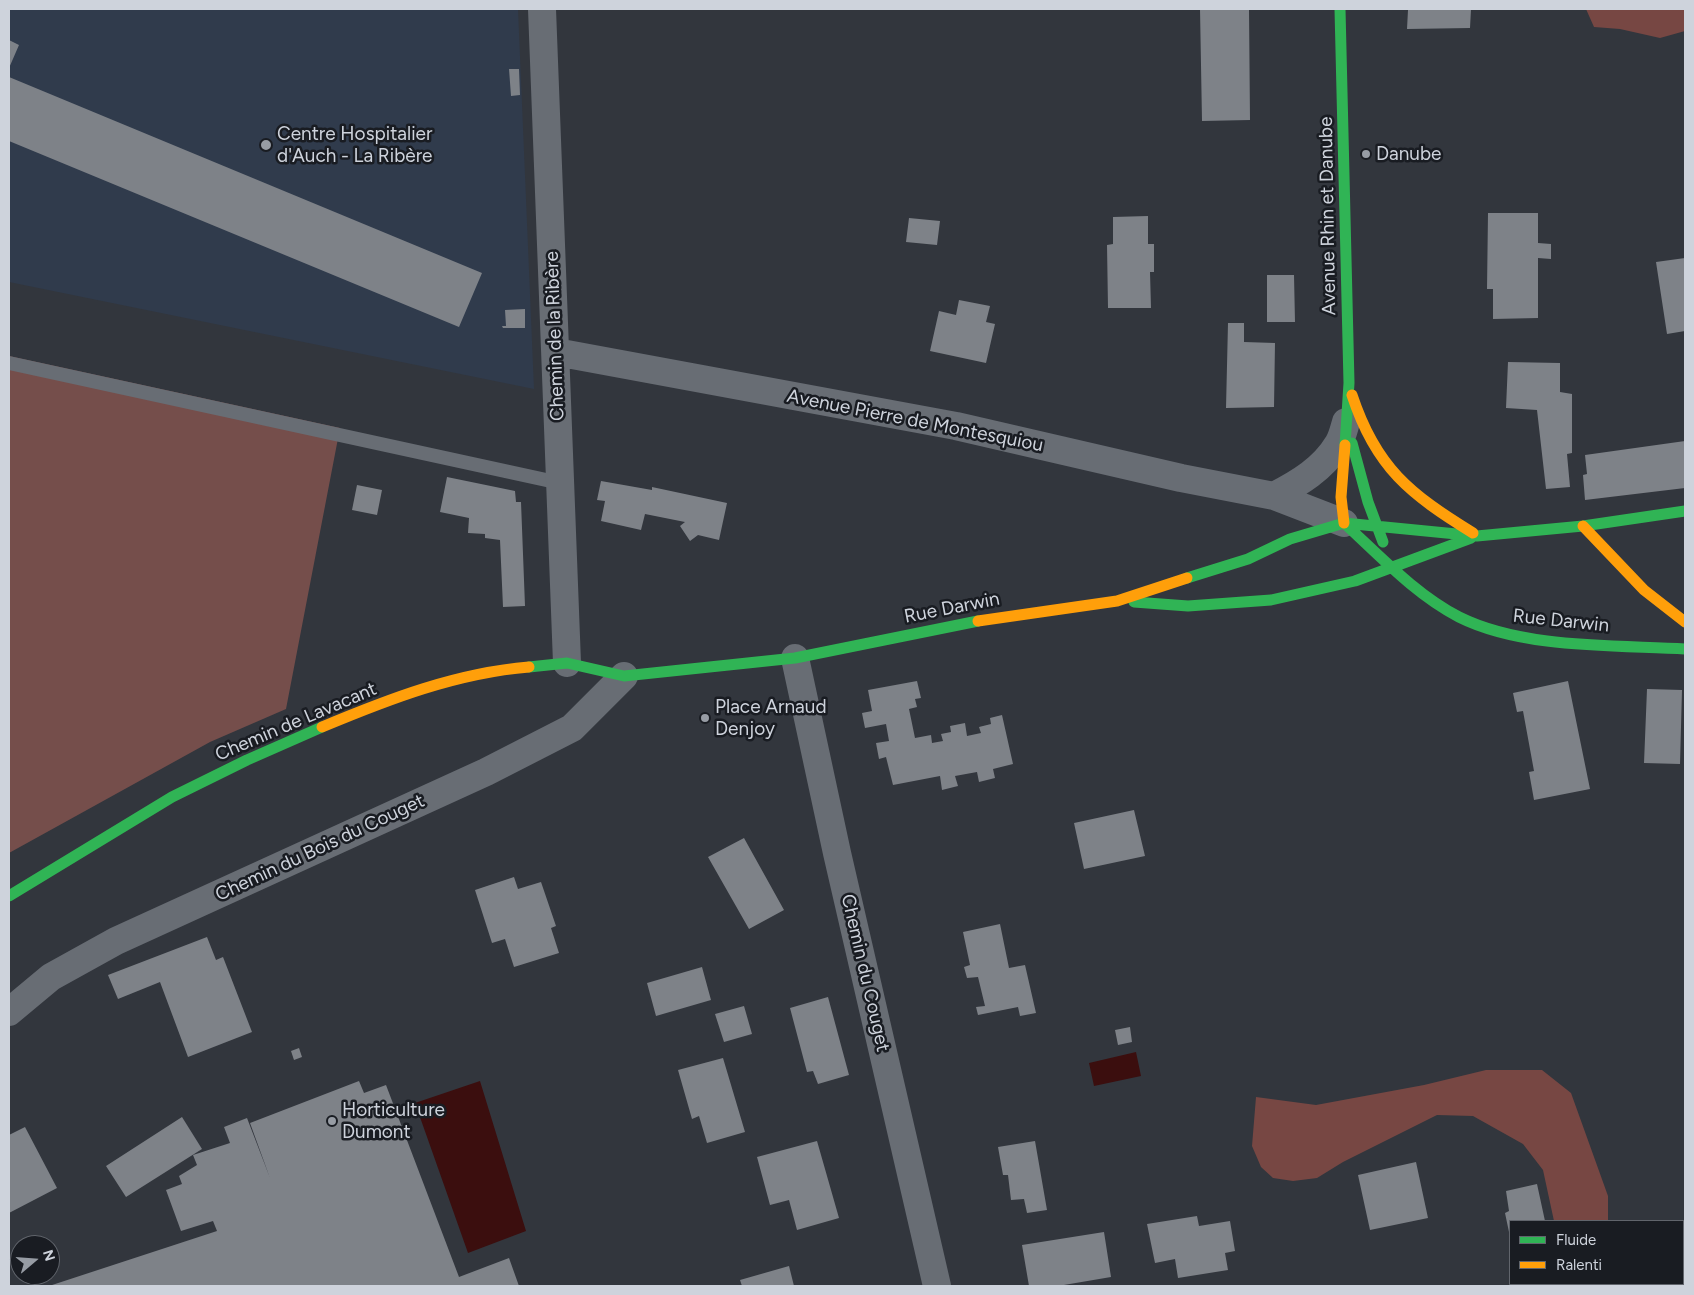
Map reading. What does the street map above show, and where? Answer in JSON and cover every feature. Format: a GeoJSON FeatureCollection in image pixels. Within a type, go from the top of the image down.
{"type":"FeatureCollection","features":[{"type":"Feature","properties":{"kind":"street","name":"Chemin de la Ribère"},"geometry":{"type":"LineString","coordinates":[[542,9],[567,663]]}},
{"type":"Feature","properties":{"kind":"street","name":"Avenue Rhin et Danube"},"geometry":{"type":"LineString","coordinates":[[1340,9],[1349,383],[1341,498],[1344,523]]}},
{"type":"Feature","properties":{"kind":"street","name":"Avenue Pierre de Montesquiou"},"geometry":{"type":"LineString","coordinates":[[556,352],[956,426],[1181,478],[1274,496],[1344,523],[1477,536],[1583,526],[1685,511]]}},
{"type":"Feature","properties":{"kind":"street"},"geometry":{"type":"LineString","coordinates":[[1349,383],[1358,417],[1375,449],[1397,477],[1423,501],[1477,536]]}},
{"type":"Feature","properties":{"kind":"street","name":"Avenue Rhin et Danube"},"geometry":{"type":"LineString","coordinates":[[1346,422],[1368,502],[1377,526]]}},
{"type":"Feature","properties":{"kind":"street"},"geometry":{"type":"LineString","coordinates":[[1274,496],[1307,478],[1324,462],[1339,443],[1346,422]]}},
{"type":"Feature","properties":{"kind":"street","name":"Rue Darwin"},"geometry":{"type":"LineString","coordinates":[[795,658],[996,616],[1117,601],[1248,559],[1290,539],[1344,523],[1429,598],[1460,617],[1510,635],[1557,642],[1685,649]]}},
{"type":"Feature","properties":{"kind":"street","name":"Rue Darwin"},"geometry":{"type":"LineString","coordinates":[[1377,526],[1392,567]]}},
{"type":"Feature","properties":{"kind":"street"},"geometry":{"type":"LineString","coordinates":[[1583,526],[1619,566],[1652,596],[1685,622]]}},
{"type":"Feature","properties":{"kind":"street","name":"Avenue Pierre de Montesquiou"},"geometry":{"type":"LineString","coordinates":[[1392,567],[1477,536]]}},
{"type":"Feature","properties":{"kind":"street","name":"Rue Darwin"},"geometry":{"type":"LineString","coordinates":[[1117,601],[1188,606],[1271,600],[1355,580],[1392,567]]}},
{"type":"Feature","properties":{"kind":"street"},"geometry":{"type":"LineString","coordinates":[[624,676],[795,658]]}},
{"type":"Feature","properties":{"kind":"street","name":"Chemin du Couget"},"geometry":{"type":"LineString","coordinates":[[795,658],[837,853],[937,1286]]}},
{"type":"Feature","properties":{"kind":"street","name":"Chemin de Lavacant"},"geometry":{"type":"LineString","coordinates":[[9,896],[172,797],[247,760],[360,710],[447,681],[502,669],[567,663],[624,676]]}},
{"type":"Feature","properties":{"kind":"street","name":"Chemin du Bois du Couget"},"geometry":{"type":"LineString","coordinates":[[9,1012],[51,978],[116,941],[486,772],[572,728],[624,676]]}},
{"type":"Feature","properties":{"kind":"lane"},"geometry":{"type":"LineString","coordinates":[[9,362],[560,483]]}},
{"type":"Feature","properties":{"kind":"shaded area","name":"Centre Hospitalier d'Auch - La Ribère"},"geometry":{"type":"Polygon","coordinates":[[[9,9],[518,9],[534,389],[9,282],[9,9]]]}},
{"type":"Feature","properties":{"kind":"shaded area"},"geometry":{"type":"Polygon","coordinates":[[[1586,9],[1685,9],[1685,31],[1660,38],[1620,29],[1594,27],[1586,9]]]}},
{"type":"Feature","properties":{"kind":"shaded area"},"geometry":{"type":"Polygon","coordinates":[[[9,356],[340,428],[286,709],[210,742],[9,853],[9,356]]]}},
{"type":"Feature","properties":{"kind":"shaded area"},"geometry":{"type":"Polygon","coordinates":[[[1136,1052],[1141,1076],[1094,1086],[1089,1063],[1136,1052]]]}},
{"type":"Feature","properties":{"kind":"shaded area"},"geometry":{"type":"Polygon","coordinates":[[[1486,1070],[1542,1070],[1571,1093],[1608,1196],[1608,1220],[1554,1220],[1543,1170],[1523,1144],[1473,1116],[1437,1115],[1343,1162],[1317,1178],[1293,1181],[1273,1178],[1261,1167],[1252,1146],[1256,1097],[1316,1105],[1424,1085],[1486,1070]]]}},
{"type":"Feature","properties":{"kind":"shaded area"},"geometry":{"type":"Polygon","coordinates":[[[480,1081],[526,1231],[468,1253],[415,1103],[480,1081]]]}},
{"type":"Feature","properties":{"kind":"building"},"geometry":{"type":"Polygon","coordinates":[[[1200,9],[1249,9],[1250,120],[1202,121],[1200,9]]]}},
{"type":"Feature","properties":{"kind":"building"},"geometry":{"type":"Polygon","coordinates":[[[1471,9],[1470,28],[1407,29],[1408,10],[1471,9]]]}},
{"type":"Feature","properties":{"kind":"building"},"geometry":{"type":"Polygon","coordinates":[[[9,40],[19,45],[9,68],[9,40]]]}},
{"type":"Feature","properties":{"kind":"building"},"geometry":{"type":"Polygon","coordinates":[[[509,69],[519,69],[520,95],[511,96],[509,69]]]}},
{"type":"Feature","properties":{"kind":"building"},"geometry":{"type":"Polygon","coordinates":[[[9,77],[482,273],[459,327],[9,141],[9,77]]]}},
{"type":"Feature","properties":{"kind":"building"},"geometry":{"type":"Polygon","coordinates":[[[1488,213],[1538,213],[1538,243],[1551,244],[1551,259],[1538,258],[1538,318],[1493,319],[1493,289],[1487,289],[1488,213]]]}},
{"type":"Feature","properties":{"kind":"building"},"geometry":{"type":"Polygon","coordinates":[[[1148,216],[1148,244],[1154,244],[1154,272],[1150,272],[1151,308],[1108,308],[1107,245],[1113,244],[1113,217],[1148,216]]]}},
{"type":"Feature","properties":{"kind":"building"},"geometry":{"type":"Polygon","coordinates":[[[909,218],[940,221],[937,245],[906,242],[909,218]]]}},
{"type":"Feature","properties":{"kind":"building"},"geometry":{"type":"Polygon","coordinates":[[[1685,258],[1685,331],[1667,334],[1656,262],[1685,258]]]}},
{"type":"Feature","properties":{"kind":"building"},"geometry":{"type":"Polygon","coordinates":[[[1267,275],[1294,275],[1295,322],[1267,322],[1267,275]]]}},
{"type":"Feature","properties":{"kind":"building"},"geometry":{"type":"Polygon","coordinates":[[[959,300],[990,306],[986,322],[995,324],[986,363],[930,351],[939,311],[956,315],[959,300]]]}},
{"type":"Feature","properties":{"kind":"building"},"geometry":{"type":"Polygon","coordinates":[[[525,309],[525,328],[503,328],[502,326],[506,326],[505,310],[525,309]]]}},
{"type":"Feature","properties":{"kind":"building"},"geometry":{"type":"Polygon","coordinates":[[[1228,323],[1244,323],[1244,342],[1275,343],[1274,407],[1226,408],[1228,323]]]}},
{"type":"Feature","properties":{"kind":"building"},"geometry":{"type":"Polygon","coordinates":[[[1508,362],[1560,363],[1560,392],[1572,394],[1572,453],[1567,454],[1570,487],[1546,489],[1537,410],[1506,408],[1508,362]]]}},
{"type":"Feature","properties":{"kind":"building"},"geometry":{"type":"Polygon","coordinates":[[[1685,441],[1685,488],[1585,500],[1583,475],[1587,474],[1585,455],[1685,441]]]}},
{"type":"Feature","properties":{"kind":"building"},"geometry":{"type":"Polygon","coordinates":[[[447,477],[515,491],[516,502],[521,502],[525,606],[503,607],[500,540],[485,538],[485,534],[468,533],[469,518],[440,512],[447,477]]]}},
{"type":"Feature","properties":{"kind":"building"},"geometry":{"type":"Polygon","coordinates":[[[601,481],[652,490],[652,487],[727,503],[719,540],[698,535],[690,541],[680,526],[685,522],[645,514],[641,530],[601,521],[605,501],[597,500],[601,481]]]}},
{"type":"Feature","properties":{"kind":"building"},"geometry":{"type":"Polygon","coordinates":[[[357,485],[382,490],[377,515],[352,510],[357,485]]]}},
{"type":"Feature","properties":{"kind":"building"},"geometry":{"type":"Polygon","coordinates":[[[917,681],[921,698],[915,699],[917,707],[909,709],[915,738],[931,735],[932,743],[943,741],[941,734],[951,732],[950,726],[965,723],[967,736],[981,733],[979,727],[991,724],[990,718],[1002,715],[1013,764],[993,769],[995,778],[979,782],[977,772],[955,776],[958,786],[942,790],[940,776],[893,785],[886,757],[879,759],[876,743],[889,741],[886,724],[865,728],[862,713],[872,711],[868,690],[917,681]]]}},
{"type":"Feature","properties":{"kind":"building"},"geometry":{"type":"Polygon","coordinates":[[[1568,681],[1590,789],[1534,800],[1529,772],[1534,771],[1523,711],[1517,712],[1513,693],[1568,681]]]}},
{"type":"Feature","properties":{"kind":"building"},"geometry":{"type":"Polygon","coordinates":[[[1647,689],[1682,690],[1680,764],[1644,763],[1647,689]]]}},
{"type":"Feature","properties":{"kind":"building"},"geometry":{"type":"Polygon","coordinates":[[[1134,810],[1145,856],[1084,869],[1074,823],[1134,810]]]}},
{"type":"Feature","properties":{"kind":"building"},"geometry":{"type":"Polygon","coordinates":[[[744,838],[784,910],[749,929],[708,857],[744,838]]]}},
{"type":"Feature","properties":{"kind":"building"},"geometry":{"type":"Polygon","coordinates":[[[514,877],[518,889],[541,882],[556,926],[551,928],[559,953],[514,967],[505,939],[492,943],[475,890],[514,877]]]}},
{"type":"Feature","properties":{"kind":"building"},"geometry":{"type":"Polygon","coordinates":[[[1000,924],[1009,968],[1025,965],[1036,1013],[1020,1016],[1018,1007],[978,1015],[976,1007],[985,1006],[978,977],[967,978],[964,967],[970,965],[963,932],[1000,924]]]}},
{"type":"Feature","properties":{"kind":"building"},"geometry":{"type":"Polygon","coordinates":[[[207,937],[216,960],[223,957],[252,1032],[188,1057],[160,982],[118,999],[108,975],[207,937]]]}},
{"type":"Feature","properties":{"kind":"building"},"geometry":{"type":"Polygon","coordinates":[[[702,967],[711,1000],[656,1016],[647,983],[702,967]]]}},
{"type":"Feature","properties":{"kind":"building"},"geometry":{"type":"Polygon","coordinates":[[[828,997],[849,1075],[818,1084],[813,1071],[807,1072],[790,1008],[828,997]]]}},
{"type":"Feature","properties":{"kind":"building"},"geometry":{"type":"Polygon","coordinates":[[[744,1006],[752,1034],[724,1042],[715,1014],[744,1006]]]}},
{"type":"Feature","properties":{"kind":"building"},"geometry":{"type":"Polygon","coordinates":[[[1130,1027],[1132,1042],[1118,1045],[1115,1030],[1130,1027]]]}},
{"type":"Feature","properties":{"kind":"building"},"geometry":{"type":"Polygon","coordinates":[[[299,1048],[302,1057],[294,1060],[291,1051],[299,1048]]]}},
{"type":"Feature","properties":{"kind":"building"},"geometry":{"type":"Polygon","coordinates":[[[723,1058],[745,1132],[707,1143],[699,1116],[692,1119],[678,1070],[723,1058]]]}},
{"type":"Feature","properties":{"kind":"building"},"geometry":{"type":"Polygon","coordinates":[[[359,1081],[364,1093],[386,1085],[459,1277],[509,1258],[519,1286],[49,1286],[60,1285],[60,1282],[217,1231],[213,1221],[181,1231],[166,1190],[182,1184],[179,1176],[197,1165],[193,1155],[230,1143],[224,1127],[247,1118],[270,1178],[250,1123],[359,1081]]]}},
{"type":"Feature","properties":{"kind":"building"},"geometry":{"type":"Polygon","coordinates":[[[182,1117],[202,1149],[126,1197],[106,1166],[182,1117]]]}},
{"type":"Feature","properties":{"kind":"building"},"geometry":{"type":"Polygon","coordinates":[[[25,1127],[57,1188],[9,1213],[9,1135],[25,1127]]]}},
{"type":"Feature","properties":{"kind":"building"},"geometry":{"type":"Polygon","coordinates":[[[817,1141],[839,1218],[797,1230],[789,1200],[770,1205],[757,1157],[817,1141]]]}},
{"type":"Feature","properties":{"kind":"building"},"geometry":{"type":"Polygon","coordinates":[[[1035,1141],[1047,1210],[1027,1213],[1024,1199],[1011,1200],[1008,1175],[1003,1175],[998,1147],[1035,1141]]]}},
{"type":"Feature","properties":{"kind":"building"},"geometry":{"type":"Polygon","coordinates":[[[1416,1162],[1428,1218],[1370,1230],[1358,1175],[1416,1162]]]}},
{"type":"Feature","properties":{"kind":"building"},"geometry":{"type":"Polygon","coordinates":[[[1537,1184],[1545,1220],[1509,1220],[1509,1232],[1505,1213],[1509,1211],[1506,1191],[1537,1184]]]}},
{"type":"Feature","properties":{"kind":"building"},"geometry":{"type":"Polygon","coordinates":[[[1197,1216],[1199,1226],[1230,1221],[1235,1251],[1225,1253],[1228,1270],[1178,1278],[1175,1259],[1155,1263],[1147,1224],[1197,1216]]]}},
{"type":"Feature","properties":{"kind":"building"},"geometry":{"type":"Polygon","coordinates":[[[1104,1232],[1111,1277],[1058,1286],[1029,1286],[1022,1245],[1104,1232]]]}},
{"type":"Feature","properties":{"kind":"building"},"geometry":{"type":"Polygon","coordinates":[[[789,1266],[794,1286],[742,1286],[740,1280],[789,1266]]]}},
{"type":"Feature","properties":{"kind":"traffic: fast"},"geometry":{"type":"LineString","coordinates":[[1340,9],[1349,383],[1345,445]]}},
{"type":"Feature","properties":{"kind":"traffic: fast"},"geometry":{"type":"LineString","coordinates":[[1352,443],[1368,502],[1383,542]]}},
{"type":"Feature","properties":{"kind":"traffic: fast"},"geometry":{"type":"LineString","coordinates":[[1187,578],[1248,559],[1290,539],[1344,523],[1477,536],[1583,526],[1685,511]]}},
{"type":"Feature","properties":{"kind":"traffic: fast"},"geometry":{"type":"LineString","coordinates":[[1344,523],[1428,598],[1459,617],[1484,627],[1511,635],[1570,644],[1685,649]]}},
{"type":"Feature","properties":{"kind":"traffic: fast"},"geometry":{"type":"LineString","coordinates":[[1134,602],[1188,606],[1271,600],[1355,581],[1471,538]]}},
{"type":"Feature","properties":{"kind":"traffic: fast"},"geometry":{"type":"LineString","coordinates":[[529,667],[567,663],[624,676],[795,658],[978,621]]}},
{"type":"Feature","properties":{"kind":"traffic: fast"},"geometry":{"type":"LineString","coordinates":[[9,896],[172,797],[247,760],[322,727]]}},
{"type":"Feature","properties":{"kind":"traffic: slow"},"geometry":{"type":"LineString","coordinates":[[1352,395],[1372,442],[1398,477],[1431,505],[1473,533]]}},
{"type":"Feature","properties":{"kind":"traffic: slow"},"geometry":{"type":"LineString","coordinates":[[1344,523],[1341,497],[1345,445]]}},
{"type":"Feature","properties":{"kind":"traffic: slow"},"geometry":{"type":"LineString","coordinates":[[1583,526],[1644,590],[1685,622]]}},
{"type":"Feature","properties":{"kind":"traffic: slow"},"geometry":{"type":"LineString","coordinates":[[978,621],[1117,601],[1187,578]]}},
{"type":"Feature","properties":{"kind":"traffic: slow"},"geometry":{"type":"LineString","coordinates":[[322,727],[398,697],[449,681],[502,670],[529,667]]}},
{"type":"Feature","properties":{"kind":"place","name":"Centre Hospitalier d'Auch - La Ribère"},"geometry":{"type":"Point","coordinates":[266,145]}},
{"type":"Feature","properties":{"kind":"place","name":"Danube"},"geometry":{"type":"Point","coordinates":[1366,154]}},
{"type":"Feature","properties":{"kind":"place","name":"Place Arnaud Denjoy"},"geometry":{"type":"Point","coordinates":[705,718]}},
{"type":"Feature","properties":{"kind":"place","name":"Horticulture Dumont"},"geometry":{"type":"Point","coordinates":[332,1121]}}]}
